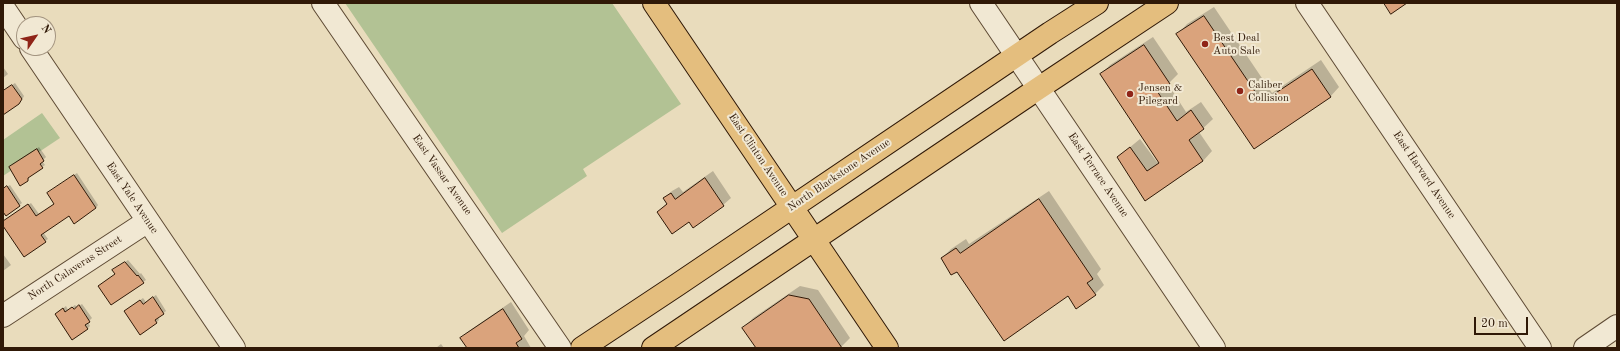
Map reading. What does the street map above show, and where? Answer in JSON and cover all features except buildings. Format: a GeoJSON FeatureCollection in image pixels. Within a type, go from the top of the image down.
{"type":"FeatureCollection","features":[{"type":"Feature","properties":{"kind":"main road","name":"East Clinton Avenue"},"geometry":{"type":"LineString","coordinates":[[654,3],[887,348]]}},
{"type":"Feature","properties":{"kind":"main road","name":"North Blackstone Avenue"},"geometry":{"type":"LineString","coordinates":[[582,348],[1017,55],[1097,3]]}},
{"type":"Feature","properties":{"kind":"main road"},"geometry":{"type":"LineString","coordinates":[[653,348],[1167,3]]}},
{"type":"Feature","properties":{"kind":"street","name":"East Vassar Avenue"},"geometry":{"type":"LineString","coordinates":[[323,3],[560,348]]}},
{"type":"Feature","properties":{"kind":"street","name":"East Terrace Avenue"},"geometry":{"type":"LineString","coordinates":[[981,3],[1214,348]]}},
{"type":"Feature","properties":{"kind":"street","name":"East Harvard Avenue"},"geometry":{"type":"LineString","coordinates":[[1307,3],[1540,348]]}},
{"type":"Feature","properties":{"kind":"street"},"geometry":{"type":"LineString","coordinates":[[3,7],[16,26]]}},
{"type":"Feature","properties":{"kind":"street","name":"East Yale Avenue"},"geometry":{"type":"LineString","coordinates":[[36,56],[234,348]]}},
{"type":"Feature","properties":{"kind":"street","name":"North Calaveras Street"},"geometry":{"type":"LineString","coordinates":[[3,316],[148,220]]}},
{"type":"Feature","properties":{"kind":"street"},"geometry":{"type":"LineString","coordinates":[[1585,348],[1617,326]]}},
{"type":"Feature","properties":{"kind":"green space"},"geometry":{"type":"Polygon","coordinates":[[[345,3],[612,3],[681,104],[583,169],[587,176],[502,233],[345,3]]]}},
{"type":"Feature","properties":{"kind":"green space"},"geometry":{"type":"Polygon","coordinates":[[[42,113],[60,138],[3,176],[3,140],[42,113]]]}},
{"type":"Feature","properties":{"kind":"place","name":"Best Deal Auto Sale"},"geometry":{"type":"Point","coordinates":[1205,44]}},
{"type":"Feature","properties":{"kind":"place","name":"Caliber Collision"},"geometry":{"type":"Point","coordinates":[1240,91]}},
{"type":"Feature","properties":{"kind":"place","name":"Jensen & Pilegard"},"geometry":{"type":"Point","coordinates":[1130,94]}}]}
